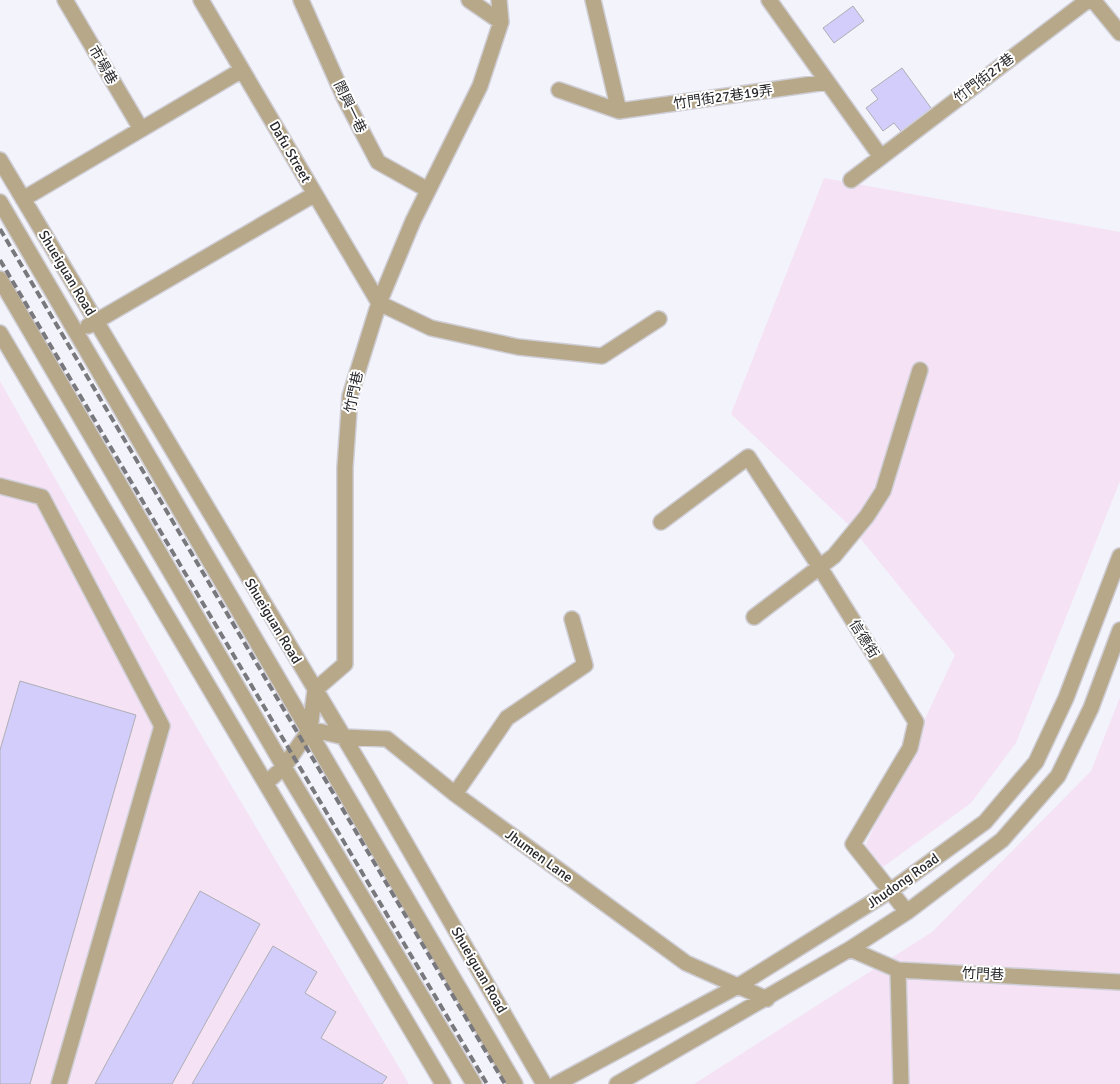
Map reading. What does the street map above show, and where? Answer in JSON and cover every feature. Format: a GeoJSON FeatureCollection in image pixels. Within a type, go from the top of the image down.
{"type":"FeatureCollection","features":[{"type":"Feature","properties":{"kind":"street","name":"市場巷"},"geometry":{"type":"LineString","coordinates":[[65,0],[141,130]]}},
{"type":"Feature","properties":{"kind":"street","name":"Dafu Street"},"geometry":{"type":"LineString","coordinates":[[201,0],[378,303]]}},
{"type":"Feature","properties":{"kind":"street","name":"閤興一巷"},"geometry":{"type":"LineString","coordinates":[[301,0],[344,97],[378,162],[428,190]]}},
{"type":"Feature","properties":{"kind":"street"},"geometry":{"type":"LineString","coordinates":[[470,0],[501,22]]}},
{"type":"Feature","properties":{"kind":"street","name":"竹門巷"},"geometry":{"type":"LineString","coordinates":[[315,690],[345,664],[344,467],[350,396],[378,303],[428,190],[480,86],[501,22],[498,0]]}},
{"type":"Feature","properties":{"kind":"street"},"geometry":{"type":"LineString","coordinates":[[593,0],[619,111]]}},
{"type":"Feature","properties":{"kind":"street"},"geometry":{"type":"LineString","coordinates":[[769,0],[881,157]]}},
{"type":"Feature","properties":{"kind":"street","name":"竹門街27巷"},"geometry":{"type":"LineString","coordinates":[[851,180],[1088,0]]}},
{"type":"Feature","properties":{"kind":"street"},"geometry":{"type":"LineString","coordinates":[[1093,0],[1120,33]]}},
{"type":"Feature","properties":{"kind":"street"},"geometry":{"type":"LineString","coordinates":[[23,199],[242,70]]}},
{"type":"Feature","properties":{"kind":"street","name":"竹門街27巷19弄"},"geometry":{"type":"LineString","coordinates":[[559,90],[619,111],[827,82]]}},
{"type":"Feature","properties":{"kind":"street","name":"Shueiguan Road"},"geometry":{"type":"LineString","coordinates":[[0,160],[344,737],[544,1084]]}},
{"type":"Feature","properties":{"kind":"street"},"geometry":{"type":"LineString","coordinates":[[78,331],[315,194]]}},
{"type":"Feature","properties":{"kind":"street","name":"Shueiguan Road"},"geometry":{"type":"LineString","coordinates":[[0,202],[78,331],[310,728],[515,1084]]}},
{"type":"Feature","properties":{"kind":"street"},"geometry":{"type":"LineString","coordinates":[[0,279],[284,767],[474,1084]]}},
{"type":"Feature","properties":{"kind":"street"},"geometry":{"type":"LineString","coordinates":[[378,303],[431,328],[518,347],[602,356],[658,319]]}},
{"type":"Feature","properties":{"kind":"street"},"geometry":{"type":"LineString","coordinates":[[0,333],[443,1084]]}},
{"type":"Feature","properties":{"kind":"street"},"geometry":{"type":"LineString","coordinates":[[754,617],[834,556],[867,516],[883,492],[920,370]]}},
{"type":"Feature","properties":{"kind":"street","name":"信德街"},"geometry":{"type":"LineString","coordinates":[[661,522],[748,457],[819,566],[916,722],[910,748],[853,844],[907,912]]}},
{"type":"Feature","properties":{"kind":"street"},"geometry":{"type":"LineString","coordinates":[[0,486],[42,497],[162,726],[59,1084]]}},
{"type":"Feature","properties":{"kind":"street","name":"Jhudong Road"},"geometry":{"type":"LineString","coordinates":[[556,1084],[738,986],[890,891],[985,822],[1036,762],[1066,698],[1120,556]]}},
{"type":"Feature","properties":{"kind":"street"},"geometry":{"type":"LineString","coordinates":[[455,794],[507,718],[585,665],[572,619]]}},
{"type":"Feature","properties":{"kind":"street","name":"Jhudong Road"},"geometry":{"type":"LineString","coordinates":[[617,1084],[767,999],[850,949],[907,912],[1002,840],[1058,776],[1092,708],[1120,630]]}},
{"type":"Feature","properties":{"kind":"street"},"geometry":{"type":"LineString","coordinates":[[266,783],[284,767],[310,728],[315,690]]}},
{"type":"Feature","properties":{"kind":"street","name":"Jhumen Lane"},"geometry":{"type":"LineString","coordinates":[[310,728],[344,737],[387,738],[455,794],[686,963],[767,999]]}},
{"type":"Feature","properties":{"kind":"street","name":"竹門巷"},"geometry":{"type":"LineString","coordinates":[[850,949],[898,970],[1120,982]]}},
{"type":"Feature","properties":{"kind":"street"},"geometry":{"type":"LineString","coordinates":[[898,970],[901,1084]]}},
{"type":"Feature","properties":{"kind":"shaded area"},"geometry":{"type":"Polygon","coordinates":[[[824,178],[1120,232],[1120,481],[1016,743],[971,803],[872,875],[866,844],[955,655],[851,527],[731,414],[824,178]]]}},
{"type":"Feature","properties":{"kind":"shaded area"},"geometry":{"type":"Polygon","coordinates":[[[0,381],[181,701],[409,1084],[0,1084],[0,381]]]}},
{"type":"Feature","properties":{"kind":"shaded area"},"geometry":{"type":"Polygon","coordinates":[[[1120,697],[1120,1084],[694,1084],[932,932],[1091,771],[1120,697]]]}},
{"type":"Feature","properties":{"kind":"building"},"geometry":{"type":"Polygon","coordinates":[[[853,6],[864,21],[834,43],[823,28],[853,6]]]}},
{"type":"Feature","properties":{"kind":"building"},"geometry":{"type":"Polygon","coordinates":[[[902,68],[934,112],[903,134],[894,123],[883,131],[866,108],[878,99],[871,90],[902,68]]]}},
{"type":"Feature","properties":{"kind":"building"},"geometry":{"type":"Polygon","coordinates":[[[20,681],[136,715],[30,1084],[0,1084],[0,750],[20,681]]]}},
{"type":"Feature","properties":{"kind":"building"},"geometry":{"type":"Polygon","coordinates":[[[200,891],[260,924],[172,1084],[95,1084],[200,891]]]}},
{"type":"Feature","properties":{"kind":"building"},"geometry":{"type":"Polygon","coordinates":[[[273,946],[317,972],[305,993],[336,1012],[321,1038],[387,1077],[382,1084],[192,1084],[273,946]]]}},
{"type":"Feature","properties":{"kind":"railway"},"geometry":{"type":"LineString","coordinates":[[0,229],[505,1084]]}},
{"type":"Feature","properties":{"kind":"railway"},"geometry":{"type":"LineString","coordinates":[[0,260],[487,1084]]}}]}
